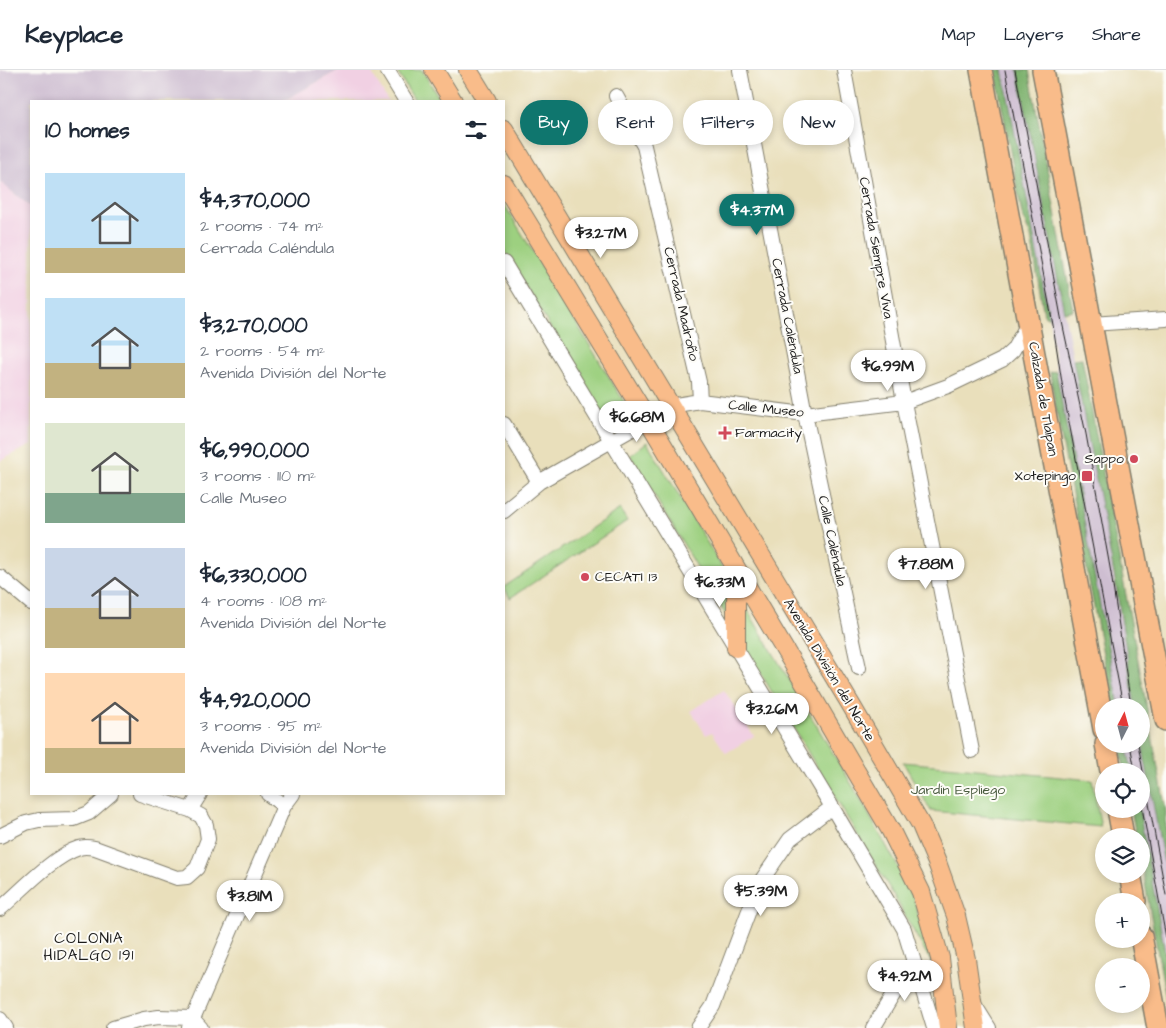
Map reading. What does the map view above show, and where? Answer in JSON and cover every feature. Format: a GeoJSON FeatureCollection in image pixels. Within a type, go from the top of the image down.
{"type":"FeatureCollection","features":[{"type":"Feature","properties":{"kind":"highway","name":"Calzada de Tlalpan"},"geometry":{"type":"LineString","coordinates":[[981,70],[1098,698]]}},
{"type":"Feature","properties":{"kind":"highway"},"geometry":{"type":"LineString","coordinates":[[1043,70],[1091,324],[1160,655],[1166,720]]}},
{"type":"Feature","properties":{"kind":"highway"},"geometry":{"type":"LineString","coordinates":[[1143,948],[1158,1028]]}},
{"type":"Feature","properties":{"kind":"main road"},"geometry":{"type":"LineString","coordinates":[[434,70],[452,100]]}},
{"type":"Feature","properties":{"kind":"main road"},"geometry":{"type":"LineString","coordinates":[[468,70],[486,100]]}},
{"type":"Feature","properties":{"kind":"main road","name":"Avenida División del Norte"},"geometry":{"type":"LineString","coordinates":[[505,131],[851,705],[921,825],[956,916],[966,959],[976,1028]]}},
{"type":"Feature","properties":{"kind":"main road","name":"Avenida División del Norte"},"geometry":{"type":"LineString","coordinates":[[505,186],[648,420],[891,831],[921,892],[940,958],[948,1028]]}},
{"type":"Feature","properties":{"kind":"main road"},"geometry":{"type":"LineString","coordinates":[[736,568],[736,648]]}},
{"type":"Feature","properties":{"kind":"street"},"geometry":{"type":"LineString","coordinates":[[387,70],[405,100]]}},
{"type":"Feature","properties":{"kind":"street","name":"Cerrada Caléndula"},"geometry":{"type":"LineString","coordinates":[[740,70],[805,414]]}},
{"type":"Feature","properties":{"kind":"street","name":"Cerrada Siempre Viva"},"geometry":{"type":"LineString","coordinates":[[844,70],[904,402],[972,750]]}},
{"type":"Feature","properties":{"kind":"street","name":"Cerrada Madroño"},"geometry":{"type":"LineString","coordinates":[[616,96],[644,146],[699,382],[700,401]]}},
{"type":"Feature","properties":{"kind":"street"},"geometry":{"type":"LineString","coordinates":[[505,265],[832,807],[904,930],[934,1028]]}},
{"type":"Feature","properties":{"kind":"street"},"geometry":{"type":"LineString","coordinates":[[1091,324],[1166,319]]}},
{"type":"Feature","properties":{"kind":"street","name":"Calle Museo"},"geometry":{"type":"LineString","coordinates":[[505,510],[539,482],[670,406],[700,401],[805,414],[904,402],[948,386],[1002,360],[1013,350],[1029,321]]}},
{"type":"Feature","properties":{"kind":"street","name":"Calle Caléndula"},"geometry":{"type":"LineString","coordinates":[[805,414],[859,668]]}},
{"type":"Feature","properties":{"kind":"street"},"geometry":{"type":"LineString","coordinates":[[505,426],[539,482]]}},
{"type":"Feature","properties":{"kind":"street"},"geometry":{"type":"LineString","coordinates":[[0,577],[30,602]]}},
{"type":"Feature","properties":{"kind":"street"},"geometry":{"type":"LineString","coordinates":[[0,836],[26,823],[48,818],[74,819],[89,813],[110,795]]}},
{"type":"Feature","properties":{"kind":"street"},"geometry":{"type":"LineString","coordinates":[[0,909],[50,865],[71,851],[82,847],[95,848],[177,878],[187,877],[197,868],[208,839],[204,820],[201,816],[190,810],[143,795]]}},
{"type":"Feature","properties":{"kind":"street"},"geometry":{"type":"LineString","coordinates":[[190,810],[199,795]]}},
{"type":"Feature","properties":{"kind":"street"},"geometry":{"type":"LineString","coordinates":[[269,795],[284,806]]}},
{"type":"Feature","properties":{"kind":"street"},"geometry":{"type":"LineString","coordinates":[[113,1028],[152,1018],[194,1025],[284,806],[292,795]]}},
{"type":"Feature","properties":{"kind":"street"},"geometry":{"type":"LineString","coordinates":[[698,1028],[713,1006],[759,884],[790,839],[832,807]]}},
{"type":"Feature","properties":{"kind":"street"},"geometry":{"type":"LineString","coordinates":[[873,1028],[913,962]]}},
{"type":"Feature","properties":{"kind":"street"},"geometry":{"type":"LineString","coordinates":[[974,1004],[989,1028]]}},
{"type":"Feature","properties":{"kind":"street"},"geometry":{"type":"LineString","coordinates":[[0,1019],[6,1028]]}},
{"type":"Feature","properties":{"kind":"shaded area"},"geometry":{"type":"Polygon","coordinates":[[[0,70],[339,70],[285,100],[30,100],[30,206],[0,182],[0,70]]]}},
{"type":"Feature","properties":{"kind":"shaded area"},"geometry":{"type":"Polygon","coordinates":[[[339,70],[370,70],[387,100],[285,100],[339,70]]]}},
{"type":"Feature","properties":{"kind":"shaded area"},"geometry":{"type":"Polygon","coordinates":[[[1003,70],[1018,70],[1106,531],[1134,698],[1117,698],[1060,394],[1049,318],[1003,70]]]}},
{"type":"Feature","properties":{"kind":"shaded area"},"geometry":{"type":"Polygon","coordinates":[[[0,182],[30,206],[30,446],[0,461],[0,182]]]}},
{"type":"Feature","properties":{"kind":"shaded area"},"geometry":{"type":"Polygon","coordinates":[[[724,690],[754,736],[726,753],[712,732],[706,735],[691,711],[724,690]]]}},
{"type":"Feature","properties":{"kind":"shaded area"},"geometry":{"type":"Polygon","coordinates":[[[1128,753],[1144,753],[1146,763],[1130,763],[1128,753]]]}},
{"type":"Feature","properties":{"kind":"shaded area"},"geometry":{"type":"Polygon","coordinates":[[[1150,787],[1166,874],[1166,958],[1150,870],[1150,828],[1142,828],[1141,818],[1150,818],[1150,787]]]}},
{"type":"Feature","properties":{"kind":"green space"},"geometry":{"type":"Polygon","coordinates":[[[396,70],[422,70],[440,100],[414,100],[396,70]]]}},
{"type":"Feature","properties":{"kind":"green space"},"geometry":{"type":"Polygon","coordinates":[[[995,70],[1003,70],[1049,318],[1044,315],[1031,237],[1022,215],[995,70]]]}},
{"type":"Feature","properties":{"kind":"green space"},"geometry":{"type":"Polygon","coordinates":[[[1018,70],[1029,70],[1073,310],[1064,312],[1018,70]]]}},
{"type":"Feature","properties":{"kind":"green space"},"geometry":{"type":"Polygon","coordinates":[[[505,206],[632,415],[612,431],[505,252],[505,206]]]}},
{"type":"Feature","properties":{"kind":"green space"},"geometry":{"type":"Polygon","coordinates":[[[1082,358],[1145,698],[1134,698],[1115,579],[1073,359],[1082,358]]]}},
{"type":"Feature","properties":{"kind":"green space"},"geometry":{"type":"Polygon","coordinates":[[[1056,371],[1117,698],[1111,698],[1050,372],[1056,371]]]}},
{"type":"Feature","properties":{"kind":"green space"},"geometry":{"type":"Polygon","coordinates":[[[647,442],[858,795],[912,892],[932,964],[893,894],[630,455],[647,442]]]}},
{"type":"Feature","properties":{"kind":"green space"},"geometry":{"type":"Polygon","coordinates":[[[620,509],[627,521],[510,598],[505,586],[620,509]]]}},
{"type":"Feature","properties":{"kind":"green space"},"geometry":{"type":"Polygon","coordinates":[[[1150,725],[1166,811],[1166,874],[1150,787],[1150,763],[1146,763],[1144,753],[1150,753],[1150,725]]]}},
{"type":"Feature","properties":{"kind":"green space"},"geometry":{"type":"Polygon","coordinates":[[[1121,753],[1128,753],[1130,763],[1123,763],[1121,753]]]}},
{"type":"Feature","properties":{"kind":"green space","name":"Jardín Espliego"},"geometry":{"type":"Polygon","coordinates":[[[903,762],[1092,780],[1095,796],[1095,818],[1099,818],[1101,827],[931,811],[903,762]]]}},
{"type":"Feature","properties":{"kind":"green space"},"geometry":{"type":"Polygon","coordinates":[[[1133,818],[1141,818],[1142,828],[1135,828],[1133,818]]]}},
{"type":"Feature","properties":{"kind":"green space"},"geometry":{"type":"Polygon","coordinates":[[[1150,870],[1166,958],[1166,998],[1150,911],[1150,893],[1147,893],[1145,883],[1150,883],[1150,870]]]}},
{"type":"Feature","properties":{"kind":"tram line"},"geometry":{"type":"LineString","coordinates":[[1005,70],[1121,698]]}},
{"type":"Feature","properties":{"kind":"tram line"},"geometry":{"type":"LineString","coordinates":[[1015,70],[1061,317],[1086,434],[1111,573],[1130,698]]}},
{"type":"Feature","properties":{"kind":"tram line"},"geometry":{"type":"LineString","coordinates":[[1132,753],[1134,763]]}},
{"type":"Feature","properties":{"kind":"tram line"},"geometry":{"type":"LineString","coordinates":[[1140,753],[1166,895]]}},
{"type":"Feature","properties":{"kind":"tram line"},"geometry":{"type":"LineString","coordinates":[[1144,818],[1166,938]]}},
{"type":"Feature","properties":{"kind":"place","name":"Farmacity"},"geometry":{"type":"Point","coordinates":[725,433]}},
{"type":"Feature","properties":{"kind":"place","name":"Sappo"},"geometry":{"type":"Point","coordinates":[1134,459]}},
{"type":"Feature","properties":{"kind":"place","name":"Xotepingo"},"geometry":{"type":"Point","coordinates":[1087,476]}},
{"type":"Feature","properties":{"kind":"place","name":"CECATI 13"},"geometry":{"type":"Point","coordinates":[585,577]}},
{"type":"Feature","properties":{"kind":"district","name":"COLONIA HIDALGO 191"},"geometry":{"type":"Point","coordinates":[89,946]}}]}
